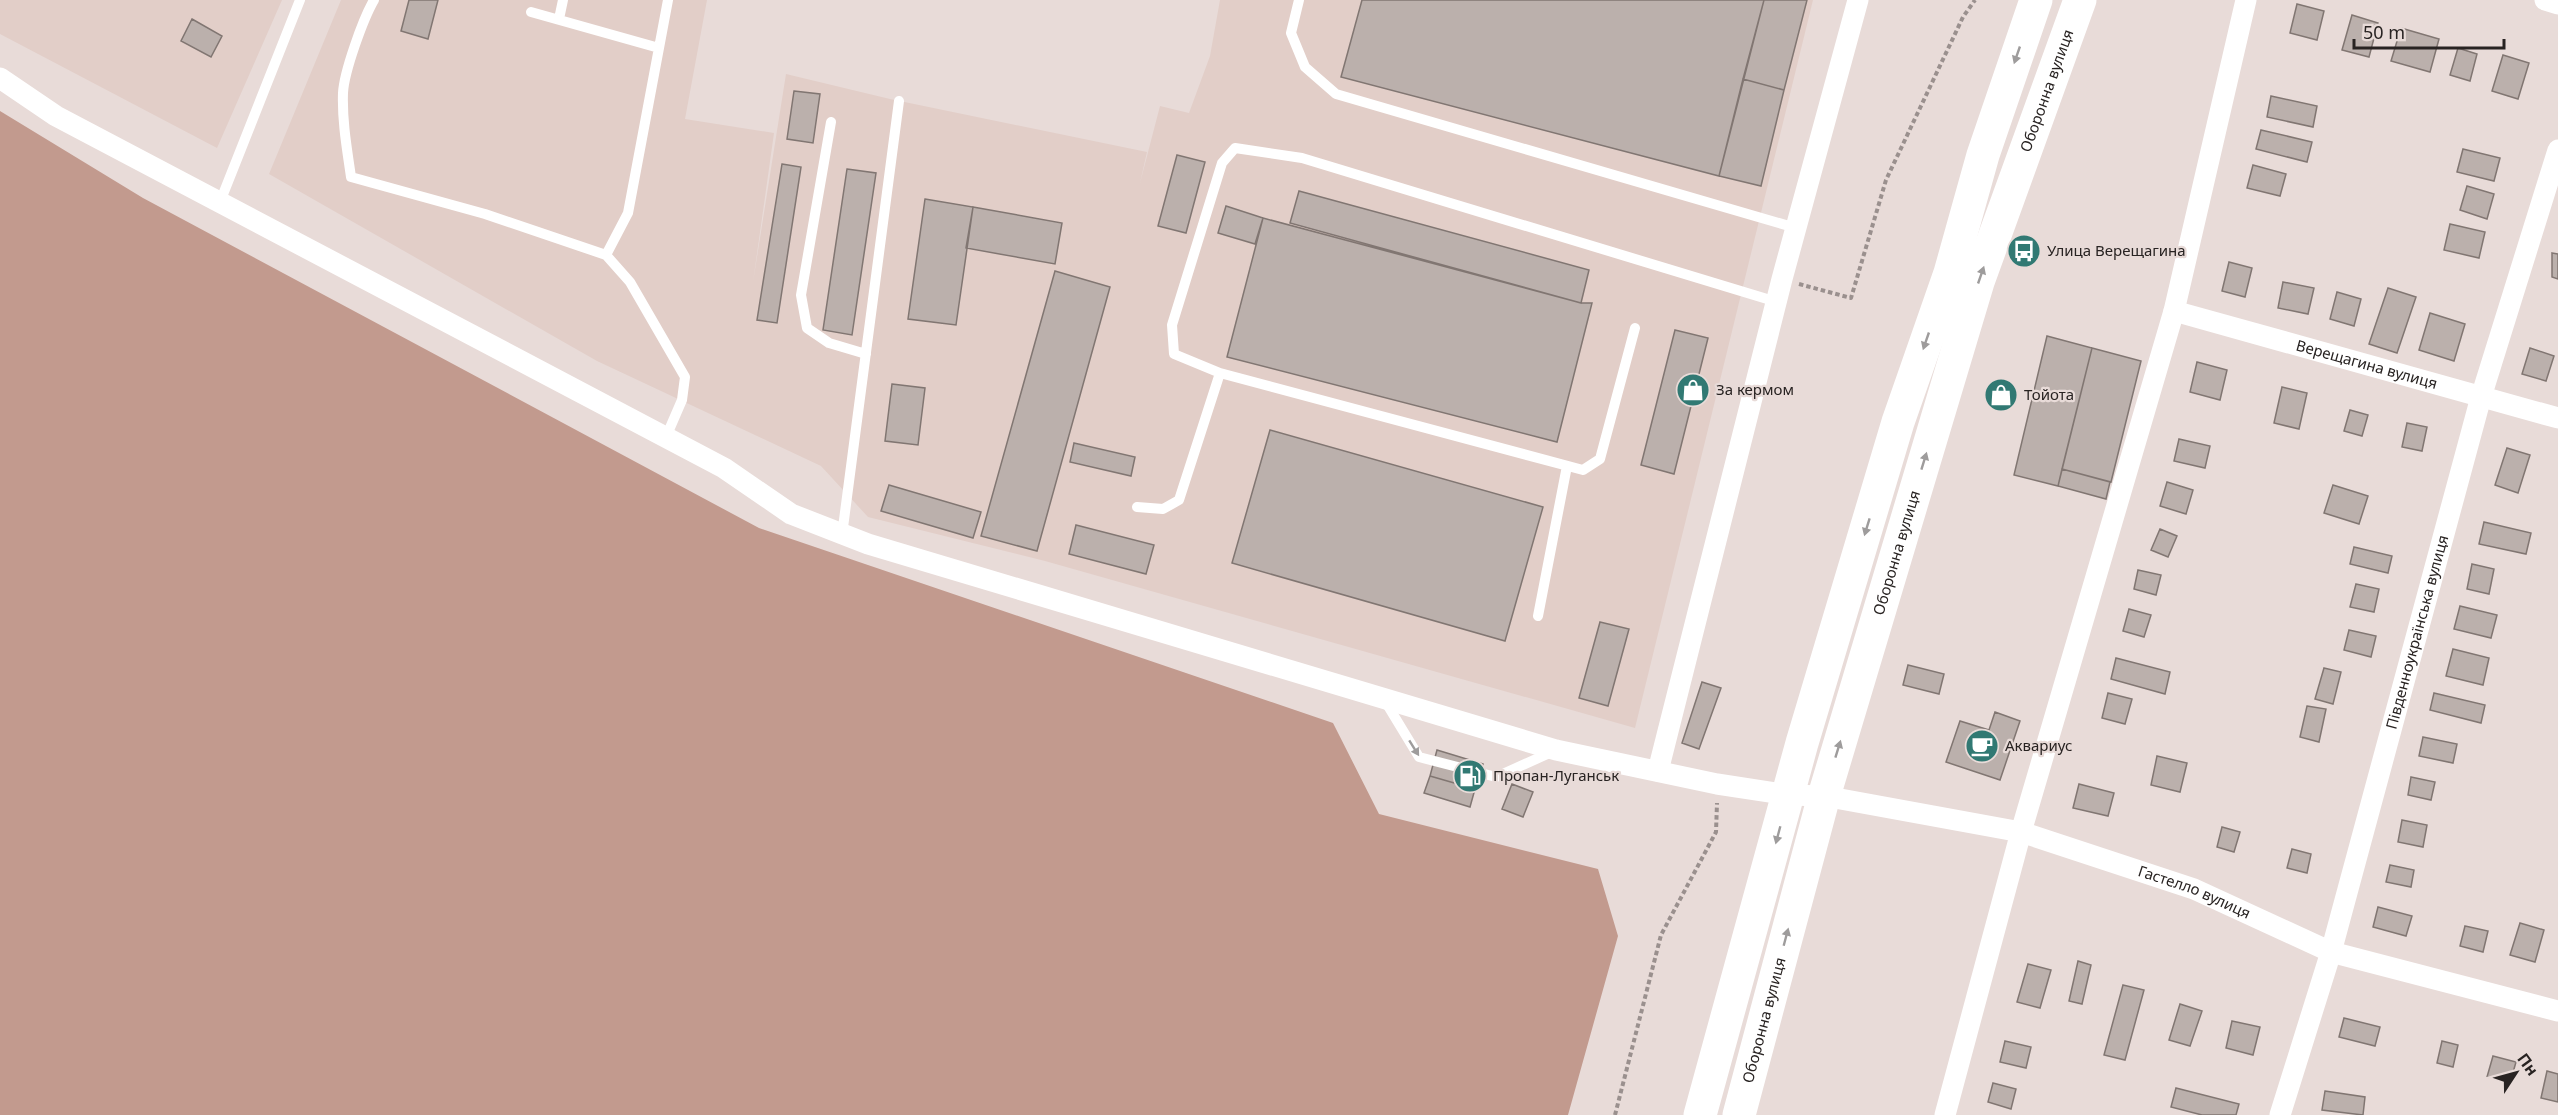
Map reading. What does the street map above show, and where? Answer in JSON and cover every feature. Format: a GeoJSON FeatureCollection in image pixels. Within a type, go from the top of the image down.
{"type":"FeatureCollection","features":[{"type":"Feature","properties":{"kind":"main road"},"geometry":{"type":"LineString","coordinates":[[1700,1115],[1789,795],[1898,422],[1950,273],[1983,155],[2036,0]]}},
{"type":"Feature","properties":{"kind":"main road","name":"Оборонна вулиця"},"geometry":{"type":"LineString","coordinates":[[1739,1115],[1824,796],[1978,282],[2080,0]]}},
{"type":"Feature","properties":{"kind":"street"},"geometry":{"type":"LineString","coordinates":[[1658,771],[1782,279],[1858,0]]}},
{"type":"Feature","properties":{"kind":"street"},"geometry":{"type":"LineString","coordinates":[[1945,1115],[2021,832],[2174,311],[2246,0]]}},
{"type":"Feature","properties":{"kind":"street"},"geometry":{"type":"LineString","coordinates":[[2545,0],[2558,4]]}},
{"type":"Feature","properties":{"kind":"street","name":"Гастелло вулиця"},"geometry":{"type":"LineString","coordinates":[[0,78],[56,116],[724,468],[791,514],[842,535],[1556,750],[1717,784],[1789,795],[1824,796],[2021,832],[2193,889],[2331,952],[2558,1011]]}},
{"type":"Feature","properties":{"kind":"street","name":"Південноукраїнська вулиця"},"geometry":{"type":"LineString","coordinates":[[2280,1115],[2331,952],[2481,397],[2558,150]]}},
{"type":"Feature","properties":{"kind":"street","name":"Верещагина вулиця"},"geometry":{"type":"LineString","coordinates":[[2174,311],[2558,418]]}},
{"type":"Feature","properties":{"kind":"lane"},"geometry":{"type":"LineString","coordinates":[[220,202],[300,0]]}},
{"type":"Feature","properties":{"kind":"lane"},"geometry":{"type":"LineString","coordinates":[[374,0],[365,15],[343,90],[345,137],[351,177],[485,214],[606,255],[630,282],[685,376],[682,400],[666,437]]}},
{"type":"Feature","properties":{"kind":"lane"},"geometry":{"type":"LineString","coordinates":[[559,18],[563,0]]}},
{"type":"Feature","properties":{"kind":"lane"},"geometry":{"type":"LineString","coordinates":[[606,255],[628,213],[668,0]]}},
{"type":"Feature","properties":{"kind":"lane"},"geometry":{"type":"LineString","coordinates":[[1299,0],[1291,33],[1305,67],[1336,94],[1796,228]]}},
{"type":"Feature","properties":{"kind":"lane"},"geometry":{"type":"LineString","coordinates":[[531,12],[559,18],[659,48]]}},
{"type":"Feature","properties":{"kind":"lane"},"geometry":{"type":"LineString","coordinates":[[842,535],[899,101]]}},
{"type":"Feature","properties":{"kind":"lane"},"geometry":{"type":"LineString","coordinates":[[831,122],[801,296],[807,328],[829,343],[866,354]]}},
{"type":"Feature","properties":{"kind":"lane"},"geometry":{"type":"LineString","coordinates":[[1635,328],[1600,459],[1583,470],[1220,373],[1174,354],[1172,325],[1222,163],[1234,148],[1302,158],[1777,302]]}},
{"type":"Feature","properties":{"kind":"lane"},"geometry":{"type":"LineString","coordinates":[[1137,507],[1162,509],[1179,500],[1220,373]]}},
{"type":"Feature","properties":{"kind":"lane"},"geometry":{"type":"LineString","coordinates":[[1538,616],[1567,466]]}},
{"type":"Feature","properties":{"kind":"lane"},"geometry":{"type":"LineString","coordinates":[[1383,698],[1419,757],[1496,777],[1556,750]]}},
{"type":"Feature","properties":{"kind":"path"},"geometry":{"type":"LineString","coordinates":[[1782,279],[1851,298],[1886,180],[1963,17],[1974,0]]}},
{"type":"Feature","properties":{"kind":"path"},"geometry":{"type":"LineString","coordinates":[[1616,1115],[1661,935],[1716,832],[1717,784]]}},
{"type":"Feature","properties":{"kind":"shaded area"},"geometry":{"type":"Polygon","coordinates":[[[0,0],[282,0],[217,148],[0,34],[0,0]]]}},
{"type":"Feature","properties":{"kind":"shaded area"},"geometry":{"type":"Polygon","coordinates":[[[341,0],[707,0],[685,119],[774,133],[753,282],[786,74],[890,99],[1147,152],[1140,183],[1160,106],[1189,113],[1210,56],[1220,0],[1813,0],[1635,728],[1045,561],[868,517],[821,466],[597,361],[269,174],[341,0]]]}},
{"type":"Feature","properties":{"kind":"shaded area"},"geometry":{"type":"Polygon","coordinates":[[[0,111],[143,198],[759,528],[1333,723],[1379,814],[1598,869],[1618,936],[1568,1115],[0,1115],[0,111]]]}},
{"type":"Feature","properties":{"kind":"building"},"geometry":{"type":"Polygon","coordinates":[[[409,0],[438,0],[428,39],[401,31],[409,0]]]}},
{"type":"Feature","properties":{"kind":"building"},"geometry":{"type":"Polygon","coordinates":[[[1362,0],[1764,0],[1719,176],[1341,77],[1362,0]]]}},
{"type":"Feature","properties":{"kind":"building"},"geometry":{"type":"Polygon","coordinates":[[[1764,0],[1807,0],[1784,90],[1743,79],[1764,0]]]}},
{"type":"Feature","properties":{"kind":"building"},"geometry":{"type":"Polygon","coordinates":[[[2297,4],[2324,11],[2317,40],[2290,33],[2297,4]]]}},
{"type":"Feature","properties":{"kind":"building"},"geometry":{"type":"Polygon","coordinates":[[[2352,15],[2378,23],[2369,57],[2342,50],[2352,15]]]}},
{"type":"Feature","properties":{"kind":"building"},"geometry":{"type":"Polygon","coordinates":[[[192,19],[222,36],[211,57],[181,41],[192,19]]]}},
{"type":"Feature","properties":{"kind":"building"},"geometry":{"type":"Polygon","coordinates":[[[2401,28],[2439,39],[2430,72],[2391,61],[2401,28]]]}},
{"type":"Feature","properties":{"kind":"building"},"geometry":{"type":"Polygon","coordinates":[[[2458,48],[2477,54],[2470,81],[2450,75],[2458,48]]]}},
{"type":"Feature","properties":{"kind":"building"},"geometry":{"type":"Polygon","coordinates":[[[2503,55],[2529,63],[2518,99],[2492,91],[2503,55]]]}},
{"type":"Feature","properties":{"kind":"building"},"geometry":{"type":"Polygon","coordinates":[[[1743,79],[1784,90],[1761,186],[1719,176],[1743,79]]]}},
{"type":"Feature","properties":{"kind":"building"},"geometry":{"type":"Polygon","coordinates":[[[794,91],[820,94],[813,143],[787,139],[794,91]]]}},
{"type":"Feature","properties":{"kind":"building"},"geometry":{"type":"Polygon","coordinates":[[[2271,96],[2317,106],[2313,127],[2267,117],[2271,96]]]}},
{"type":"Feature","properties":{"kind":"building"},"geometry":{"type":"Polygon","coordinates":[[[2261,130],[2312,142],[2307,162],[2256,149],[2261,130]]]}},
{"type":"Feature","properties":{"kind":"building"},"geometry":{"type":"Polygon","coordinates":[[[2463,149],[2500,158],[2494,181],[2457,172],[2463,149]]]}},
{"type":"Feature","properties":{"kind":"building"},"geometry":{"type":"Polygon","coordinates":[[[1177,155],[1205,162],[1186,233],[1158,226],[1177,155]]]}},
{"type":"Feature","properties":{"kind":"building"},"geometry":{"type":"Polygon","coordinates":[[[782,164],[801,167],[777,323],[757,320],[782,164]]]}},
{"type":"Feature","properties":{"kind":"building"},"geometry":{"type":"Polygon","coordinates":[[[2253,165],[2286,174],[2280,196],[2247,188],[2253,165]]]}},
{"type":"Feature","properties":{"kind":"building"},"geometry":{"type":"Polygon","coordinates":[[[847,169],[876,173],[852,335],[823,330],[847,169]]]}},
{"type":"Feature","properties":{"kind":"building"},"geometry":{"type":"Polygon","coordinates":[[[2467,186],[2494,194],[2487,219],[2460,210],[2467,186]]]}},
{"type":"Feature","properties":{"kind":"building"},"geometry":{"type":"Polygon","coordinates":[[[1299,191],[1589,270],[1581,303],[1290,223],[1299,191]]]}},
{"type":"Feature","properties":{"kind":"building"},"geometry":{"type":"Polygon","coordinates":[[[925,199],[973,207],[956,325],[908,319],[925,199]]]}},
{"type":"Feature","properties":{"kind":"building"},"geometry":{"type":"Polygon","coordinates":[[[1226,206],[1263,218],[1255,244],[1218,233],[1226,206]]]}},
{"type":"Feature","properties":{"kind":"building"},"geometry":{"type":"Polygon","coordinates":[[[973,207],[1062,223],[1055,264],[966,248],[973,207]]]}},
{"type":"Feature","properties":{"kind":"building"},"geometry":{"type":"Polygon","coordinates":[[[1263,218],[1581,303],[1592,303],[1557,442],[1227,357],[1263,218]]]}},
{"type":"Feature","properties":{"kind":"building"},"geometry":{"type":"Polygon","coordinates":[[[2450,224],[2485,232],[2479,258],[2444,250],[2450,224]]]}},
{"type":"Feature","properties":{"kind":"building"},"geometry":{"type":"Polygon","coordinates":[[[2552,253],[2558,254],[2558,279],[2552,277],[2552,253]]]}},
{"type":"Feature","properties":{"kind":"building"},"geometry":{"type":"Polygon","coordinates":[[[2229,262],[2252,268],[2245,297],[2222,291],[2229,262]]]}},
{"type":"Feature","properties":{"kind":"building"},"geometry":{"type":"Polygon","coordinates":[[[1055,271],[1110,287],[1037,551],[981,536],[1055,271]]]}},
{"type":"Feature","properties":{"kind":"building"},"geometry":{"type":"Polygon","coordinates":[[[2283,282],[2314,288],[2308,314],[2278,308],[2283,282]]]}},
{"type":"Feature","properties":{"kind":"building"},"geometry":{"type":"Polygon","coordinates":[[[2388,288],[2416,297],[2397,353],[2369,344],[2388,288]]]}},
{"type":"Feature","properties":{"kind":"building"},"geometry":{"type":"Polygon","coordinates":[[[2337,292],[2361,299],[2354,326],[2330,319],[2337,292]]]}},
{"type":"Feature","properties":{"kind":"building"},"geometry":{"type":"Polygon","coordinates":[[[2430,313],[2465,324],[2454,361],[2419,350],[2430,313]]]}},
{"type":"Feature","properties":{"kind":"building"},"geometry":{"type":"Polygon","coordinates":[[[1675,330],[1708,338],[1674,474],[1641,465],[1675,330]]]}},
{"type":"Feature","properties":{"kind":"building"},"geometry":{"type":"Polygon","coordinates":[[[2047,336],[2092,348],[2058,486],[2014,475],[2047,336]]]}},
{"type":"Feature","properties":{"kind":"building"},"geometry":{"type":"Polygon","coordinates":[[[2092,348],[2141,361],[2111,482],[2062,469],[2092,348]]]}},
{"type":"Feature","properties":{"kind":"building"},"geometry":{"type":"Polygon","coordinates":[[[2530,348],[2554,356],[2546,381],[2522,374],[2530,348]]]}},
{"type":"Feature","properties":{"kind":"building"},"geometry":{"type":"Polygon","coordinates":[[[2197,362],[2227,370],[2220,400],[2190,392],[2197,362]]]}},
{"type":"Feature","properties":{"kind":"building"},"geometry":{"type":"Polygon","coordinates":[[[892,384],[925,388],[918,445],[885,441],[892,384]]]}},
{"type":"Feature","properties":{"kind":"building"},"geometry":{"type":"Polygon","coordinates":[[[2282,387],[2307,393],[2299,429],[2274,423],[2282,387]]]}},
{"type":"Feature","properties":{"kind":"building"},"geometry":{"type":"Polygon","coordinates":[[[2350,410],[2368,415],[2362,436],[2344,431],[2350,410]]]}},
{"type":"Feature","properties":{"kind":"building"},"geometry":{"type":"Polygon","coordinates":[[[2407,423],[2427,427],[2422,451],[2402,447],[2407,423]]]}},
{"type":"Feature","properties":{"kind":"building"},"geometry":{"type":"Polygon","coordinates":[[[1270,430],[1543,507],[1505,641],[1232,563],[1270,430]]]}},
{"type":"Feature","properties":{"kind":"building"},"geometry":{"type":"Polygon","coordinates":[[[2179,439],[2210,446],[2205,468],[2174,461],[2179,439]]]}},
{"type":"Feature","properties":{"kind":"building"},"geometry":{"type":"Polygon","coordinates":[[[1074,443],[1135,457],[1131,476],[1070,462],[1074,443]]]}},
{"type":"Feature","properties":{"kind":"building"},"geometry":{"type":"Polygon","coordinates":[[[2507,448],[2530,455],[2518,493],[2495,485],[2507,448]]]}},
{"type":"Feature","properties":{"kind":"building"},"geometry":{"type":"Polygon","coordinates":[[[2062,469],[2110,482],[2106,499],[2058,486],[2062,469]]]}},
{"type":"Feature","properties":{"kind":"building"},"geometry":{"type":"Polygon","coordinates":[[[2167,482],[2193,490],[2186,514],[2160,506],[2167,482]]]}},
{"type":"Feature","properties":{"kind":"building"},"geometry":{"type":"Polygon","coordinates":[[[889,485],[981,512],[973,538],[881,511],[889,485]]]}},
{"type":"Feature","properties":{"kind":"building"},"geometry":{"type":"Polygon","coordinates":[[[2333,485],[2368,496],[2359,524],[2324,513],[2333,485]]]}},
{"type":"Feature","properties":{"kind":"building"},"geometry":{"type":"Polygon","coordinates":[[[2484,522],[2531,533],[2526,554],[2479,544],[2484,522]]]}},
{"type":"Feature","properties":{"kind":"building"},"geometry":{"type":"Polygon","coordinates":[[[1076,525],[1154,545],[1146,574],[1069,554],[1076,525]]]}},
{"type":"Feature","properties":{"kind":"building"},"geometry":{"type":"Polygon","coordinates":[[[2160,529],[2177,536],[2168,557],[2151,550],[2160,529]]]}},
{"type":"Feature","properties":{"kind":"building"},"geometry":{"type":"Polygon","coordinates":[[[2354,547],[2392,556],[2388,573],[2350,564],[2354,547]]]}},
{"type":"Feature","properties":{"kind":"building"},"geometry":{"type":"Polygon","coordinates":[[[2472,564],[2494,569],[2489,594],[2467,589],[2472,564]]]}},
{"type":"Feature","properties":{"kind":"building"},"geometry":{"type":"Polygon","coordinates":[[[2138,570],[2161,575],[2156,595],[2134,589],[2138,570]]]}},
{"type":"Feature","properties":{"kind":"building"},"geometry":{"type":"Polygon","coordinates":[[[2356,584],[2379,589],[2374,612],[2350,607],[2356,584]]]}},
{"type":"Feature","properties":{"kind":"building"},"geometry":{"type":"Polygon","coordinates":[[[2460,606],[2497,615],[2491,638],[2454,629],[2460,606]]]}},
{"type":"Feature","properties":{"kind":"building"},"geometry":{"type":"Polygon","coordinates":[[[2129,609],[2151,615],[2144,637],[2123,631],[2129,609]]]}},
{"type":"Feature","properties":{"kind":"building"},"geometry":{"type":"Polygon","coordinates":[[[1600,622],[1629,629],[1608,706],[1579,698],[1600,622]]]}},
{"type":"Feature","properties":{"kind":"building"},"geometry":{"type":"Polygon","coordinates":[[[2349,630],[2376,636],[2371,657],[2344,650],[2349,630]]]}},
{"type":"Feature","properties":{"kind":"building"},"geometry":{"type":"Polygon","coordinates":[[[2453,649],[2489,658],[2483,685],[2446,676],[2453,649]]]}},
{"type":"Feature","properties":{"kind":"building"},"geometry":{"type":"Polygon","coordinates":[[[2116,658],[2170,672],[2165,694],[2111,679],[2116,658]]]}},
{"type":"Feature","properties":{"kind":"building"},"geometry":{"type":"Polygon","coordinates":[[[1908,665],[1944,674],[1939,694],[1903,685],[1908,665]]]}},
{"type":"Feature","properties":{"kind":"building"},"geometry":{"type":"Polygon","coordinates":[[[2324,668],[2341,672],[2333,704],[2315,699],[2324,668]]]}},
{"type":"Feature","properties":{"kind":"building"},"geometry":{"type":"Polygon","coordinates":[[[1702,682],[1721,688],[1699,749],[1682,743],[1702,682]]]}},
{"type":"Feature","properties":{"kind":"building"},"geometry":{"type":"Polygon","coordinates":[[[2108,693],[2132,699],[2125,724],[2102,718],[2108,693]]]}},
{"type":"Feature","properties":{"kind":"building"},"geometry":{"type":"Polygon","coordinates":[[[2434,693],[2485,705],[2481,723],[2430,710],[2434,693]]]}},
{"type":"Feature","properties":{"kind":"building"},"geometry":{"type":"Polygon","coordinates":[[[2307,706],[2326,709],[2319,742],[2300,737],[2307,706]]]}},
{"type":"Feature","properties":{"kind":"building","name":"Аквариус"},"geometry":{"type":"Polygon","coordinates":[[[1995,712],[2020,721],[2000,780],[1946,762],[1960,721],[1989,730],[1995,712]]]}},
{"type":"Feature","properties":{"kind":"building"},"geometry":{"type":"Polygon","coordinates":[[[2423,737],[2457,744],[2453,763],[2419,756],[2423,737]]]}},
{"type":"Feature","properties":{"kind":"building"},"geometry":{"type":"Polygon","coordinates":[[[1437,750],[1483,764],[1475,789],[1430,776],[1437,750]]]}},
{"type":"Feature","properties":{"kind":"building"},"geometry":{"type":"Polygon","coordinates":[[[2157,756],[2187,763],[2180,792],[2151,785],[2157,756]]]}},
{"type":"Feature","properties":{"kind":"building"},"geometry":{"type":"Polygon","coordinates":[[[1430,776],[1475,789],[1470,807],[1424,793],[1430,776]]]}},
{"type":"Feature","properties":{"kind":"building"},"geometry":{"type":"Polygon","coordinates":[[[2411,777],[2435,782],[2431,800],[2408,795],[2411,777]]]}},
{"type":"Feature","properties":{"kind":"building"},"geometry":{"type":"Polygon","coordinates":[[[1512,784],[1533,792],[1523,817],[1502,809],[1512,784]]]}},
{"type":"Feature","properties":{"kind":"building"},"geometry":{"type":"Polygon","coordinates":[[[2079,784],[2114,793],[2108,816],[2073,808],[2079,784]]]}},
{"type":"Feature","properties":{"kind":"building"},"geometry":{"type":"Polygon","coordinates":[[[2402,820],[2427,825],[2423,847],[2398,842],[2402,820]]]}},
{"type":"Feature","properties":{"kind":"building"},"geometry":{"type":"Polygon","coordinates":[[[2222,827],[2240,832],[2234,852],[2217,847],[2222,827]]]}},
{"type":"Feature","properties":{"kind":"building"},"geometry":{"type":"Polygon","coordinates":[[[2292,849],[2311,854],[2307,873],[2287,868],[2292,849]]]}},
{"type":"Feature","properties":{"kind":"building"},"geometry":{"type":"Polygon","coordinates":[[[2390,865],[2414,870],[2411,887],[2386,882],[2390,865]]]}},
{"type":"Feature","properties":{"kind":"building"},"geometry":{"type":"Polygon","coordinates":[[[2378,907],[2412,916],[2406,936],[2373,927],[2378,907]]]}},
{"type":"Feature","properties":{"kind":"building"},"geometry":{"type":"Polygon","coordinates":[[[2520,923],[2544,930],[2535,962],[2510,955],[2520,923]]]}},
{"type":"Feature","properties":{"kind":"building"},"geometry":{"type":"Polygon","coordinates":[[[2465,926],[2488,931],[2483,952],[2460,946],[2465,926]]]}},
{"type":"Feature","properties":{"kind":"building"},"geometry":{"type":"Polygon","coordinates":[[[2078,961],[2091,965],[2082,1004],[2069,1001],[2078,961]]]}},
{"type":"Feature","properties":{"kind":"building"},"geometry":{"type":"Polygon","coordinates":[[[2028,964],[2051,970],[2040,1008],[2017,1002],[2028,964]]]}},
{"type":"Feature","properties":{"kind":"building"},"geometry":{"type":"Polygon","coordinates":[[[2123,985],[2144,990],[2125,1060],[2104,1055],[2123,985]]]}},
{"type":"Feature","properties":{"kind":"building"},"geometry":{"type":"Polygon","coordinates":[[[2180,1004],[2202,1011],[2190,1046],[2169,1040],[2180,1004]]]}},
{"type":"Feature","properties":{"kind":"building"},"geometry":{"type":"Polygon","coordinates":[[[2344,1018],[2380,1027],[2375,1046],[2339,1037],[2344,1018]]]}},
{"type":"Feature","properties":{"kind":"building"},"geometry":{"type":"Polygon","coordinates":[[[2232,1021],[2260,1027],[2253,1055],[2226,1048],[2232,1021]]]}},
{"type":"Feature","properties":{"kind":"building"},"geometry":{"type":"Polygon","coordinates":[[[2005,1041],[2031,1047],[2026,1068],[2000,1062],[2005,1041]]]}},
{"type":"Feature","properties":{"kind":"building"},"geometry":{"type":"Polygon","coordinates":[[[2442,1041],[2458,1045],[2453,1067],[2437,1063],[2442,1041]]]}},
{"type":"Feature","properties":{"kind":"building"},"geometry":{"type":"Polygon","coordinates":[[[2493,1056],[2516,1062],[2510,1083],[2487,1077],[2493,1056]]]}},
{"type":"Feature","properties":{"kind":"building"},"geometry":{"type":"Polygon","coordinates":[[[2547,1071],[2558,1074],[2558,1102],[2541,1098],[2547,1071]]]}},
{"type":"Feature","properties":{"kind":"building"},"geometry":{"type":"Polygon","coordinates":[[[1993,1083],[2016,1089],[2011,1109],[1988,1102],[1993,1083]]]}},
{"type":"Feature","properties":{"kind":"building"},"geometry":{"type":"Polygon","coordinates":[[[2176,1088],[2239,1104],[2236,1115],[2202,1115],[2171,1107],[2176,1088]]]}},
{"type":"Feature","properties":{"kind":"building"},"geometry":{"type":"Polygon","coordinates":[[[2325,1091],[2365,1097],[2363,1115],[2322,1110],[2325,1091]]]}},
{"type":"Feature","properties":{"kind":"place","name":"Улица Верещагина"},"geometry":{"type":"Point","coordinates":[2024,251]}},
{"type":"Feature","properties":{"kind":"place","name":"За кермом"},"geometry":{"type":"Point","coordinates":[1693,390]}},
{"type":"Feature","properties":{"kind":"place","name":"Тойота"},"geometry":{"type":"Point","coordinates":[2001,395]}},
{"type":"Feature","properties":{"kind":"place","name":"Аквариус"},"geometry":{"type":"Point","coordinates":[1982,746]}},
{"type":"Feature","properties":{"kind":"place","name":"Пропан-Луганськ"},"geometry":{"type":"Point","coordinates":[1470,776]}}]}
